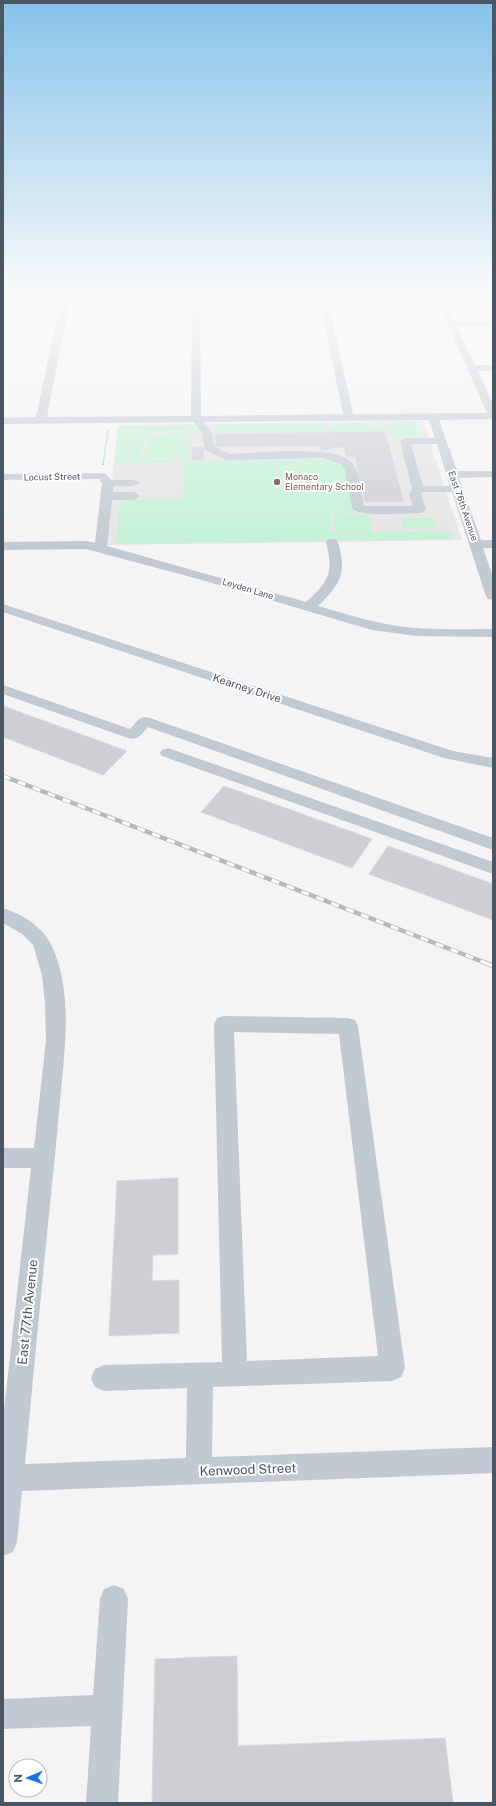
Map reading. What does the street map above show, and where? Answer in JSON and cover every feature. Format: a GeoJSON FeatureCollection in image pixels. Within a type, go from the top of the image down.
{"type":"FeatureCollection","features":[{"type":"Feature","properties":{"kind":"street"},"geometry":{"type":"LineString","coordinates":[[41,420],[50,380]]}},
{"type":"Feature","properties":{"kind":"street"},"geometry":{"type":"LineString","coordinates":[[196,380],[196,418],[207,434],[209,448],[226,457],[325,455],[345,462],[351,470],[358,508],[364,510],[420,509],[415,495],[418,489],[404,441],[441,441]]}},
{"type":"Feature","properties":{"kind":"street"},"geometry":{"type":"LineString","coordinates":[[342,380],[350,418]]}},
{"type":"Feature","properties":{"kind":"street"},"geometry":{"type":"LineString","coordinates":[[3,421],[493,416],[477,380]]}},
{"type":"Feature","properties":{"kind":"street","name":"East 76th Avenue"},"geometry":{"type":"LineString","coordinates":[[433,417],[493,596]]}},
{"type":"Feature","properties":{"kind":"street"},"geometry":{"type":"LineString","coordinates":[[452,475],[493,474]]}},
{"type":"Feature","properties":{"kind":"street","name":"Locust Street"},"geometry":{"type":"LineString","coordinates":[[3,477],[105,480],[134,483]]}},
{"type":"Feature","properties":{"kind":"street"},"geometry":{"type":"LineString","coordinates":[[101,548],[107,496],[105,480]]}},
{"type":"Feature","properties":{"kind":"street"},"geometry":{"type":"LineString","coordinates":[[418,489],[457,489]]}},
{"type":"Feature","properties":{"kind":"street"},"geometry":{"type":"LineString","coordinates":[[107,496],[134,496]]}},
{"type":"Feature","properties":{"kind":"street"},"geometry":{"type":"LineString","coordinates":[[308,607],[324,593],[335,579],[337,564],[332,542]]}},
{"type":"Feature","properties":{"kind":"street"},"geometry":{"type":"LineString","coordinates":[[476,544],[493,544]]}},
{"type":"Feature","properties":{"kind":"street","name":"Leyden Lane"},"geometry":{"type":"LineString","coordinates":[[3,546],[86,545],[101,548],[396,632],[423,634],[493,633]]}},
{"type":"Feature","properties":{"kind":"street","name":"Kearney Drive"},"geometry":{"type":"LineString","coordinates":[[3,608],[450,755],[493,763]]}},
{"type":"Feature","properties":{"kind":"street"},"geometry":{"type":"LineString","coordinates":[[3,689],[133,735],[145,721],[493,844]]}},
{"type":"Feature","properties":{"kind":"street"},"geometry":{"type":"LineString","coordinates":[[168,754],[493,868]]}},
{"type":"Feature","properties":{"kind":"street","name":"East 77th Avenue"},"geometry":{"type":"LineString","coordinates":[[3,915],[26,927],[40,941],[49,970],[56,1009],[56,1040],[44,1158],[6,1478],[3,1542]]}},
{"type":"Feature","properties":{"kind":"street"},"geometry":{"type":"LineString","coordinates":[[104,1378],[235,1374],[392,1368],[348,1026],[224,1024],[235,1374]]}},
{"type":"Feature","properties":{"kind":"street"},"geometry":{"type":"LineString","coordinates":[[3,1158],[44,1158]]}},
{"type":"Feature","properties":{"kind":"street"},"geometry":{"type":"LineString","coordinates":[[199,1471],[200,1375]]}},
{"type":"Feature","properties":{"kind":"street","name":"Kenwood Street"},"geometry":{"type":"LineString","coordinates":[[6,1478],[493,1460]]}},
{"type":"Feature","properties":{"kind":"street"},"geometry":{"type":"LineString","coordinates":[[102,1803],[114,1599]]}},
{"type":"Feature","properties":{"kind":"street"},"geometry":{"type":"LineString","coordinates":[[3,1714],[108,1710]]}},
{"type":"Feature","properties":{"kind":"path"},"geometry":{"type":"LineString","coordinates":[[105,480],[110,419]]}},
{"type":"Feature","properties":{"kind":"shaded area","name":"Monaco Elementary School"},"geometry":{"type":"Polygon","coordinates":[[[423,421],[462,540],[105,545],[118,425],[423,421]]]}},
{"type":"Feature","properties":{"kind":"green space"},"geometry":{"type":"Polygon","coordinates":[[[384,423],[386,430],[330,431],[329,427],[337,427],[333,424],[384,423]]]}},
{"type":"Feature","properties":{"kind":"green space"},"geometry":{"type":"Polygon","coordinates":[[[387,423],[415,423],[418,426],[421,436],[391,437],[387,423]]]}},
{"type":"Feature","properties":{"kind":"green space"},"geometry":{"type":"Polygon","coordinates":[[[259,424],[259,432],[216,433],[215,425],[259,424]]]}},
{"type":"Feature","properties":{"kind":"green space"},"geometry":{"type":"Polygon","coordinates":[[[322,424],[323,431],[261,432],[260,425],[322,424]]]}},
{"type":"Feature","properties":{"kind":"green space"},"geometry":{"type":"Polygon","coordinates":[[[195,425],[196,432],[182,430],[156,433],[126,426],[195,425]]]}},
{"type":"Feature","properties":{"kind":"green space"},"geometry":{"type":"Polygon","coordinates":[[[118,427],[127,427],[152,434],[145,440],[145,445],[140,452],[142,459],[174,459],[174,463],[118,463],[115,461],[118,427]]]}},
{"type":"Feature","properties":{"kind":"green space"},"geometry":{"type":"Polygon","coordinates":[[[181,432],[191,433],[189,457],[144,458],[143,454],[149,446],[148,440],[153,435],[181,432]]]}},
{"type":"Feature","properties":{"kind":"green space"},"geometry":{"type":"Polygon","coordinates":[[[177,459],[190,459],[191,461],[329,459],[341,463],[350,472],[355,513],[330,514],[332,532],[437,531],[437,529],[451,533],[453,539],[116,544],[120,500],[183,498],[184,463],[177,462],[177,459]]]}},
{"type":"Feature","properties":{"kind":"green space"},"geometry":{"type":"Polygon","coordinates":[[[369,515],[372,531],[335,531],[332,516],[369,515]]]}},
{"type":"Feature","properties":{"kind":"green space"},"geometry":{"type":"Polygon","coordinates":[[[401,518],[433,518],[436,528],[404,529],[401,518]]]}},
{"type":"Feature","properties":{"kind":"building"},"geometry":{"type":"Polygon","coordinates":[[[385,431],[404,502],[365,502],[355,457],[346,457],[344,447],[330,448],[331,450],[322,450],[318,446],[215,447],[215,434],[385,431]]]}},
{"type":"Feature","properties":{"kind":"building"},"geometry":{"type":"Polygon","coordinates":[[[192,447],[204,447],[203,460],[191,460],[192,447]]]}},
{"type":"Feature","properties":{"kind":"building"},"geometry":{"type":"Polygon","coordinates":[[[3,706],[127,751],[103,775],[3,737],[3,706]]]}},
{"type":"Feature","properties":{"kind":"building"},"geometry":{"type":"Polygon","coordinates":[[[224,786],[372,839],[352,868],[201,812],[224,786]]]}},
{"type":"Feature","properties":{"kind":"building"},"geometry":{"type":"Polygon","coordinates":[[[388,846],[493,884],[493,920],[369,874],[388,846]]]}},
{"type":"Feature","properties":{"kind":"building"},"geometry":{"type":"Polygon","coordinates":[[[178,1178],[178,1254],[153,1255],[152,1281],[179,1280],[179,1333],[109,1336],[117,1181],[178,1178]]]}},
{"type":"Feature","properties":{"kind":"building"},"geometry":{"type":"Polygon","coordinates":[[[237,1656],[238,1746],[445,1738],[453,1803],[152,1803],[155,1659],[237,1656]]]}},
{"type":"Feature","properties":{"kind":"railway"},"geometry":{"type":"LineString","coordinates":[[3,776],[486,963]]}},
{"type":"Feature","properties":{"kind":"railway"},"geometry":{"type":"LineString","coordinates":[[483,962],[493,966]]}},
{"type":"Feature","properties":{"kind":"place","name":"Monaco Elementary School"},"geometry":{"type":"Point","coordinates":[277,482]}}]}
